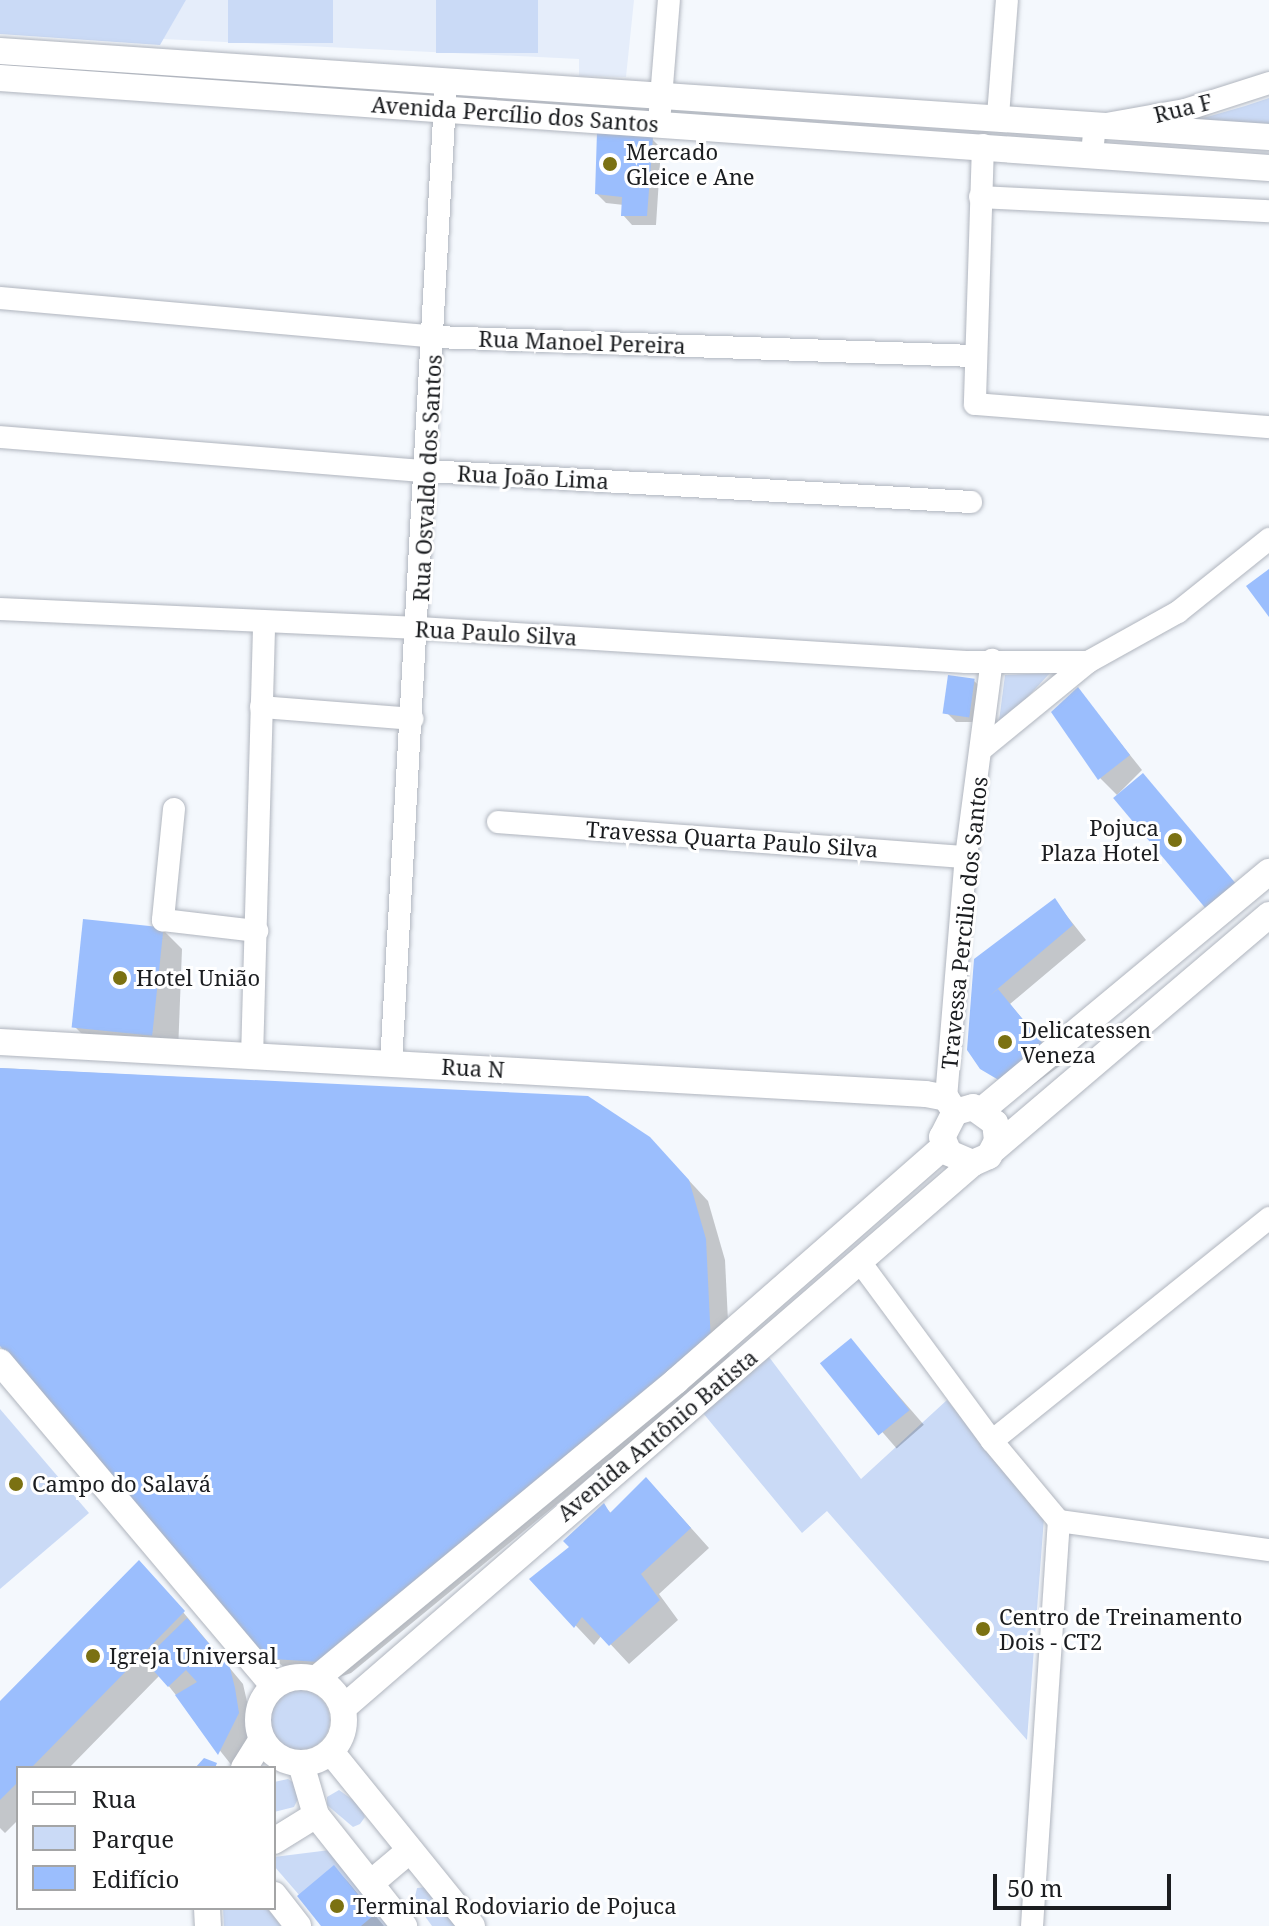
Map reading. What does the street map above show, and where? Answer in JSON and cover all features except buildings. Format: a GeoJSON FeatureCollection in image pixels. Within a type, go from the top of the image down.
{"type":"FeatureCollection","features":[{"type":"Feature","properties":{"kind":"street"},"geometry":{"type":"LineString","coordinates":[[659,123],[669,0]]}},
{"type":"Feature","properties":{"kind":"street"},"geometry":{"type":"LineString","coordinates":[[998,116],[1007,0]]}},
{"type":"Feature","properties":{"kind":"street","name":"Avenida Percílio dos Santos"},"geometry":{"type":"LineString","coordinates":[[0,51],[448,110],[983,145],[1269,168]]}},
{"type":"Feature","properties":{"kind":"street","name":"Avenida Percílio dos Santos"},"geometry":{"type":"LineString","coordinates":[[0,78],[446,84],[663,92],[1269,137]]}},
{"type":"Feature","properties":{"kind":"street","name":"Rua F"},"geometry":{"type":"LineString","coordinates":[[1095,126],[1185,110],[1269,83]]}},
{"type":"Feature","properties":{"kind":"street","name":"Rua Osvaldo dos Santos"},"geometry":{"type":"LineString","coordinates":[[391,1064],[419,628],[448,110],[446,84]]}},
{"type":"Feature","properties":{"kind":"street"},"geometry":{"type":"LineString","coordinates":[[1092,153],[1095,126]]}},
{"type":"Feature","properties":{"kind":"street"},"geometry":{"type":"LineString","coordinates":[[983,145],[974,356],[975,404],[1269,427]]}},
{"type":"Feature","properties":{"kind":"street"},"geometry":{"type":"LineString","coordinates":[[980,197],[1269,211]]}},
{"type":"Feature","properties":{"kind":"street","name":"Rua Manoel Pereira"},"geometry":{"type":"LineString","coordinates":[[0,298],[435,337],[974,356]]}},
{"type":"Feature","properties":{"kind":"street","name":"Rua João Lima"},"geometry":{"type":"LineString","coordinates":[[0,437],[427,471],[971,502]]}},
{"type":"Feature","properties":{"kind":"street"},"geometry":{"type":"LineString","coordinates":[[983,748],[1088,662],[1178,612],[1269,539]]}},
{"type":"Feature","properties":{"kind":"street","name":"Rua Paulo Silva"},"geometry":{"type":"LineString","coordinates":[[0,609],[419,628],[992,660],[1088,662]]}},
{"type":"Feature","properties":{"kind":"street"},"geometry":{"type":"LineString","coordinates":[[252,1058],[264,622]]}},
{"type":"Feature","properties":{"kind":"street"},"geometry":{"type":"LineString","coordinates":[[983,748],[992,660]]}},
{"type":"Feature","properties":{"kind":"street"},"geometry":{"type":"LineString","coordinates":[[261,707],[413,719]]}},
{"type":"Feature","properties":{"kind":"street","name":"Travessa Percilio dos Santos"},"geometry":{"type":"LineString","coordinates":[[950,1105],[966,857],[983,748]]}},
{"type":"Feature","properties":{"kind":"street"},"geometry":{"type":"LineString","coordinates":[[174,809],[163,920],[257,931]]}},
{"type":"Feature","properties":{"kind":"street","name":"Travessa Quarta Paulo Silva"},"geometry":{"type":"LineString","coordinates":[[498,822],[966,857]]}},
{"type":"Feature","properties":{"kind":"street"},"geometry":{"type":"LineString","coordinates":[[982,1110],[1269,872]]}},
{"type":"Feature","properties":{"kind":"street","name":"Avenida Antônio Batista"},"geometry":{"type":"LineString","coordinates":[[343,1708],[860,1262],[1269,915]]}},
{"type":"Feature","properties":{"kind":"street","name":"Rua N"},"geometry":{"type":"LineString","coordinates":[[0,1042],[391,1064],[950,1105]]}},
{"type":"Feature","properties":{"kind":"street"},"geometry":{"type":"LineString","coordinates":[[950,1105],[982,1110],[995,1123],[984,1156],[956,1159],[944,1146],[944,1127],[950,1105]]}},
{"type":"Feature","properties":{"kind":"street","name":"Avenida Antônio Batista"},"geometry":{"type":"LineString","coordinates":[[316,1679],[743,1324],[944,1146]]}},
{"type":"Feature","properties":{"kind":"street"},"geometry":{"type":"LineString","coordinates":[[992,1441],[1269,1218]]}},
{"type":"Feature","properties":{"kind":"street"},"geometry":{"type":"LineString","coordinates":[[860,1262],[992,1441],[1059,1521],[1269,1550]]}},
{"type":"Feature","properties":{"kind":"street"},"geometry":{"type":"LineString","coordinates":[[743,1324],[762,1346]]}},
{"type":"Feature","properties":{"kind":"street"},"geometry":{"type":"LineString","coordinates":[[0,1362],[274,1686]]}},
{"type":"Feature","properties":{"kind":"street"},"geometry":{"type":"LineString","coordinates":[[1032,1926],[1059,1521]]}},
{"type":"Feature","properties":{"kind":"street"},"geometry":{"type":"LineString","coordinates":[[287,1679],[316,1679],[337,1696],[343,1708],[343,1732],[331,1752],[301,1764],[278,1757],[262,1739],[259,1710],[274,1686],[287,1679]]}},
{"type":"Feature","properties":{"kind":"street"},"geometry":{"type":"LineString","coordinates":[[245,1766],[262,1739]]}},
{"type":"Feature","properties":{"kind":"street"},"geometry":{"type":"LineString","coordinates":[[331,1752],[472,1926]]}},
{"type":"Feature","properties":{"kind":"street"},"geometry":{"type":"LineString","coordinates":[[301,1764],[316,1815],[404,1926]]}},
{"type":"Feature","properties":{"kind":"street"},"geometry":{"type":"LineString","coordinates":[[276,1840],[316,1815]]}},
{"type":"Feature","properties":{"kind":"street"},"geometry":{"type":"LineString","coordinates":[[371,1883],[410,1850]]}},
{"type":"Feature","properties":{"kind":"street"},"geometry":{"type":"LineString","coordinates":[[276,1898],[298,1926]]}},
{"type":"Feature","properties":{"kind":"shaded area"},"geometry":{"type":"Polygon","coordinates":[[[186,0],[634,0],[626,77],[579,76],[579,59],[163,39],[186,0]]]}},
{"type":"Feature","properties":{"kind":"green space"},"geometry":{"type":"Polygon","coordinates":[[[0,0],[186,0],[160,45],[0,34],[0,0]]]}},
{"type":"Feature","properties":{"kind":"green space"},"geometry":{"type":"Polygon","coordinates":[[[228,0],[333,0],[333,43],[228,43],[228,0]]]}},
{"type":"Feature","properties":{"kind":"green space"},"geometry":{"type":"Polygon","coordinates":[[[436,0],[538,0],[538,53],[436,53],[436,0]]]}},
{"type":"Feature","properties":{"kind":"green space"},"geometry":{"type":"Polygon","coordinates":[[[1269,98],[1269,126],[1193,121],[1245,106],[1269,98]]]}},
{"type":"Feature","properties":{"kind":"green space"},"geometry":{"type":"Polygon","coordinates":[[[1050,673],[998,729],[1005,675],[1050,673]]]}},
{"type":"Feature","properties":{"kind":"green space","name":"Centro de Treinamento Dois - CT2"},"geometry":{"type":"Polygon","coordinates":[[[769,1357],[861,1479],[947,1400],[1044,1518],[1027,1740],[827,1511],[802,1533],[703,1413],[769,1357]]]}},
{"type":"Feature","properties":{"kind":"green space"},"geometry":{"type":"Polygon","coordinates":[[[0,1409],[89,1513],[0,1589],[0,1409]]]}},
{"type":"Feature","properties":{"kind":"green space"},"geometry":{"type":"Polygon","coordinates":[[[300,1690],[312,1692],[321,1699],[328,1708],[328,1732],[321,1741],[312,1748],[300,1750],[288,1748],[279,1741],[272,1732],[270,1720],[272,1708],[279,1699],[288,1692],[300,1690]]]}},
{"type":"Feature","properties":{"kind":"green space"},"geometry":{"type":"Polygon","coordinates":[[[288,1779],[298,1785],[298,1799],[294,1807],[276,1812],[276,1782],[288,1779]]]}},
{"type":"Feature","properties":{"kind":"green space"},"geometry":{"type":"Polygon","coordinates":[[[339,1790],[360,1805],[365,1817],[360,1824],[353,1827],[327,1805],[327,1797],[339,1790]]]}},
{"type":"Feature","properties":{"kind":"green space"},"geometry":{"type":"Polygon","coordinates":[[[330,1850],[389,1926],[326,1926],[276,1868],[276,1857],[330,1850]]]}},
{"type":"Feature","properties":{"kind":"green space"},"geometry":{"type":"Polygon","coordinates":[[[428,1887],[462,1926],[432,1926],[414,1901],[417,1888],[428,1887]]]}},
{"type":"Feature","properties":{"kind":"green space"},"geometry":{"type":"Polygon","coordinates":[[[223,1910],[269,1910],[281,1926],[224,1926],[223,1910]]]}},
{"type":"Feature","properties":{"kind":"place","name":"Mercado Gleice e Ane"},"geometry":{"type":"Point","coordinates":[610,164]}},
{"type":"Feature","properties":{"kind":"place","name":"Pojuca Plaza Hotel"},"geometry":{"type":"Point","coordinates":[1175,840]}},
{"type":"Feature","properties":{"kind":"place","name":"Hotel União"},"geometry":{"type":"Point","coordinates":[120,978]}},
{"type":"Feature","properties":{"kind":"place","name":"Delicatessen Veneza"},"geometry":{"type":"Point","coordinates":[1005,1042]}},
{"type":"Feature","properties":{"kind":"place","name":"Campo do Salavá"},"geometry":{"type":"Point","coordinates":[16,1484]}},
{"type":"Feature","properties":{"kind":"place","name":"Centro de Treinamento Dois - CT2"},"geometry":{"type":"Point","coordinates":[983,1629]}},
{"type":"Feature","properties":{"kind":"place","name":"Igreja Universal"},"geometry":{"type":"Point","coordinates":[93,1656]}},
{"type":"Feature","properties":{"kind":"place","name":"Terminal Rodoviario de Pojuca"},"geometry":{"type":"Point","coordinates":[337,1906]}}]}
